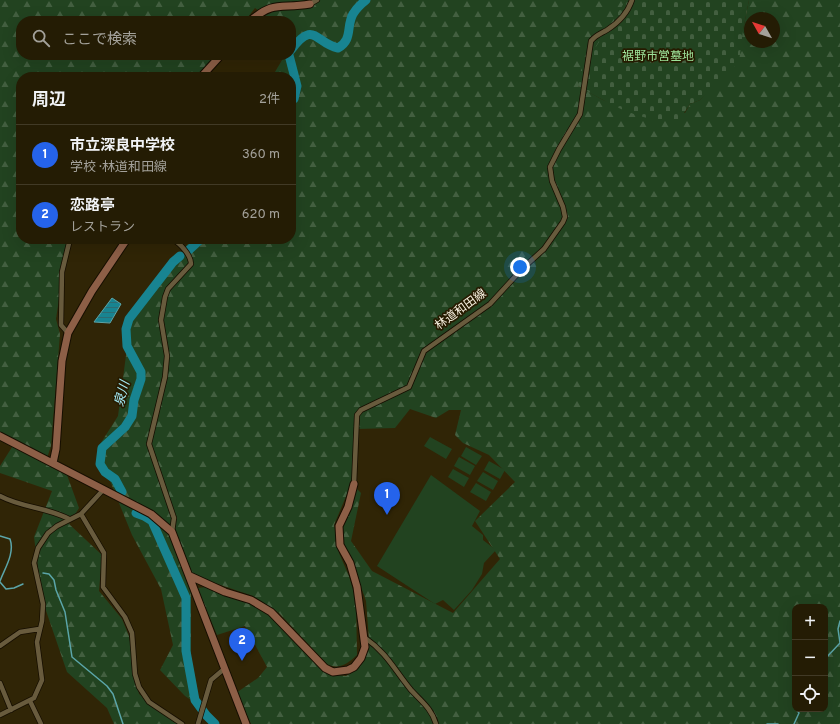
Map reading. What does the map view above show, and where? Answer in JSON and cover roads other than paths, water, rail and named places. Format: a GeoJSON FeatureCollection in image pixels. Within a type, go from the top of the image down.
{"type":"FeatureCollection","features":[{"type":"Feature","properties":{"kind":"street"},"geometry":{"type":"LineString","coordinates":[[255,16],[267,5],[280,2],[302,6],[317,0]]}},
{"type":"Feature","properties":{"kind":"street","name":"林道和田線"},"geometry":{"type":"LineString","coordinates":[[354,484],[357,415],[361,410],[409,387],[424,351],[490,304],[544,249],[563,222],[565,217],[563,207],[552,181],[550,167],[558,149],[580,114],[592,41],[596,35],[616,23],[629,8],[632,0]]}},
{"type":"Feature","properties":{"kind":"street"},"geometry":{"type":"LineString","coordinates":[[206,72],[216,60]]}},
{"type":"Feature","properties":{"kind":"street"},"geometry":{"type":"LineString","coordinates":[[68,332],[61,325],[62,272],[69,244]]}},
{"type":"Feature","properties":{"kind":"street"},"geometry":{"type":"LineString","coordinates":[[53,464],[56,449],[62,361],[68,332],[92,291],[124,244]]}},
{"type":"Feature","properties":{"kind":"street"},"geometry":{"type":"LineString","coordinates":[[172,532],[174,518],[149,444],[166,370],[167,356],[161,320],[165,297],[168,289],[191,264],[191,260],[178,244]]}},
{"type":"Feature","properties":{"kind":"street"},"geometry":{"type":"LineString","coordinates":[[0,436],[151,514],[172,532],[246,724]]}},
{"type":"Feature","properties":{"kind":"street"},"geometry":{"type":"LineString","coordinates":[[190,576],[225,592],[251,600],[271,612],[325,668],[333,672],[348,670],[354,667],[361,658],[365,647],[364,637],[357,587],[350,563],[340,545],[339,526],[348,507],[354,484]]}},
{"type":"Feature","properties":{"kind":"street"},"geometry":{"type":"LineString","coordinates":[[0,715],[30,701],[38,692],[42,680],[38,649],[39,629],[42,621],[43,604],[34,563],[38,548],[48,533],[69,519],[81,514],[104,489]]}},
{"type":"Feature","properties":{"kind":"street"},"geometry":{"type":"LineString","coordinates":[[0,496],[13,503],[56,512],[69,519]]}},
{"type":"Feature","properties":{"kind":"street"},"geometry":{"type":"LineString","coordinates":[[81,514],[104,553],[103,587],[125,617],[132,633],[135,674],[140,687],[149,702],[182,724]]}},
{"type":"Feature","properties":{"kind":"street"},"geometry":{"type":"LineString","coordinates":[[0,646],[20,632],[39,629]]}},
{"type":"Feature","properties":{"kind":"street"},"geometry":{"type":"LineString","coordinates":[[364,637],[388,657],[411,690],[430,709],[436,724]]}},
{"type":"Feature","properties":{"kind":"street"},"geometry":{"type":"LineString","coordinates":[[198,724],[211,680],[224,669]]}},
{"type":"Feature","properties":{"kind":"street"},"geometry":{"type":"LineString","coordinates":[[0,683],[11,710]]}},
{"type":"Feature","properties":{"kind":"street"},"geometry":{"type":"LineString","coordinates":[[30,701],[42,724]]}},
{"type":"Feature","properties":{"kind":"water"},"geometry":{"type":"Polygon","coordinates":[[[112,298],[121,304],[110,323],[94,322],[112,298]]]}},
{"type":"Feature","properties":{"kind":"waterway","name":"泉川"},"geometry":{"type":"LineString","coordinates":[[296,44],[305,36],[310,34],[338,48],[343,45],[346,41],[353,14],[366,0]]}},
{"type":"Feature","properties":{"kind":"waterway","name":"泉川"},"geometry":{"type":"LineString","coordinates":[[290,60],[293,72]]}},
{"type":"Feature","properties":{"kind":"waterway","name":"泉川"},"geometry":{"type":"LineString","coordinates":[[296,82],[296,90]]}},
{"type":"Feature","properties":{"kind":"waterway","name":"泉川"},"geometry":{"type":"LineString","coordinates":[[189,250],[196,244]]}},
{"type":"Feature","properties":{"kind":"waterway","name":"泉川"},"geometry":{"type":"LineString","coordinates":[[122,492],[115,479],[105,472],[100,464],[102,448],[125,427],[132,416],[134,400],[141,379],[141,372],[127,346],[126,329],[129,319],[173,262],[180,256]]}},
{"type":"Feature","properties":{"kind":"waterway","name":"泉川"},"geometry":{"type":"LineString","coordinates":[[136,513],[152,521],[186,598],[186,651],[195,700],[215,724]]}},
{"type":"Feature","properties":{"kind":"waterway"},"geometry":{"type":"LineString","coordinates":[[0,536],[10,539],[11,544],[9,560],[0,581]]}},
{"type":"Feature","properties":{"kind":"waterway"},"geometry":{"type":"LineString","coordinates":[[43,573],[49,574],[54,580],[56,590],[65,612],[72,657],[107,686],[113,694],[123,724]]}},
{"type":"Feature","properties":{"kind":"waterway"},"geometry":{"type":"LineString","coordinates":[[0,582],[6,589],[14,588],[23,584]]}},
{"type":"Feature","properties":{"kind":"waterway"},"geometry":{"type":"LineString","coordinates":[[828,656],[840,643],[838,629],[840,621]]}},
{"type":"Feature","properties":{"kind":"waterway"},"geometry":{"type":"LineString","coordinates":[[794,724],[798,712]]}},
{"type":"Feature","properties":{"kind":"waterway"},"geometry":{"type":"LineString","coordinates":[[767,724],[778,724]]}},
{"type":"Feature","properties":{"kind":"place","name":"市立深良中学校"},"geometry":{"type":"Point","coordinates":[387,515]}},
{"type":"Feature","properties":{"kind":"place","name":"恋路亭"},"geometry":{"type":"Point","coordinates":[242,661]}},
{"type":"Feature","properties":{"kind":"park label","name":"裾野市営墓地"},"geometry":{"type":"Point","coordinates":[658,57]}}]}
